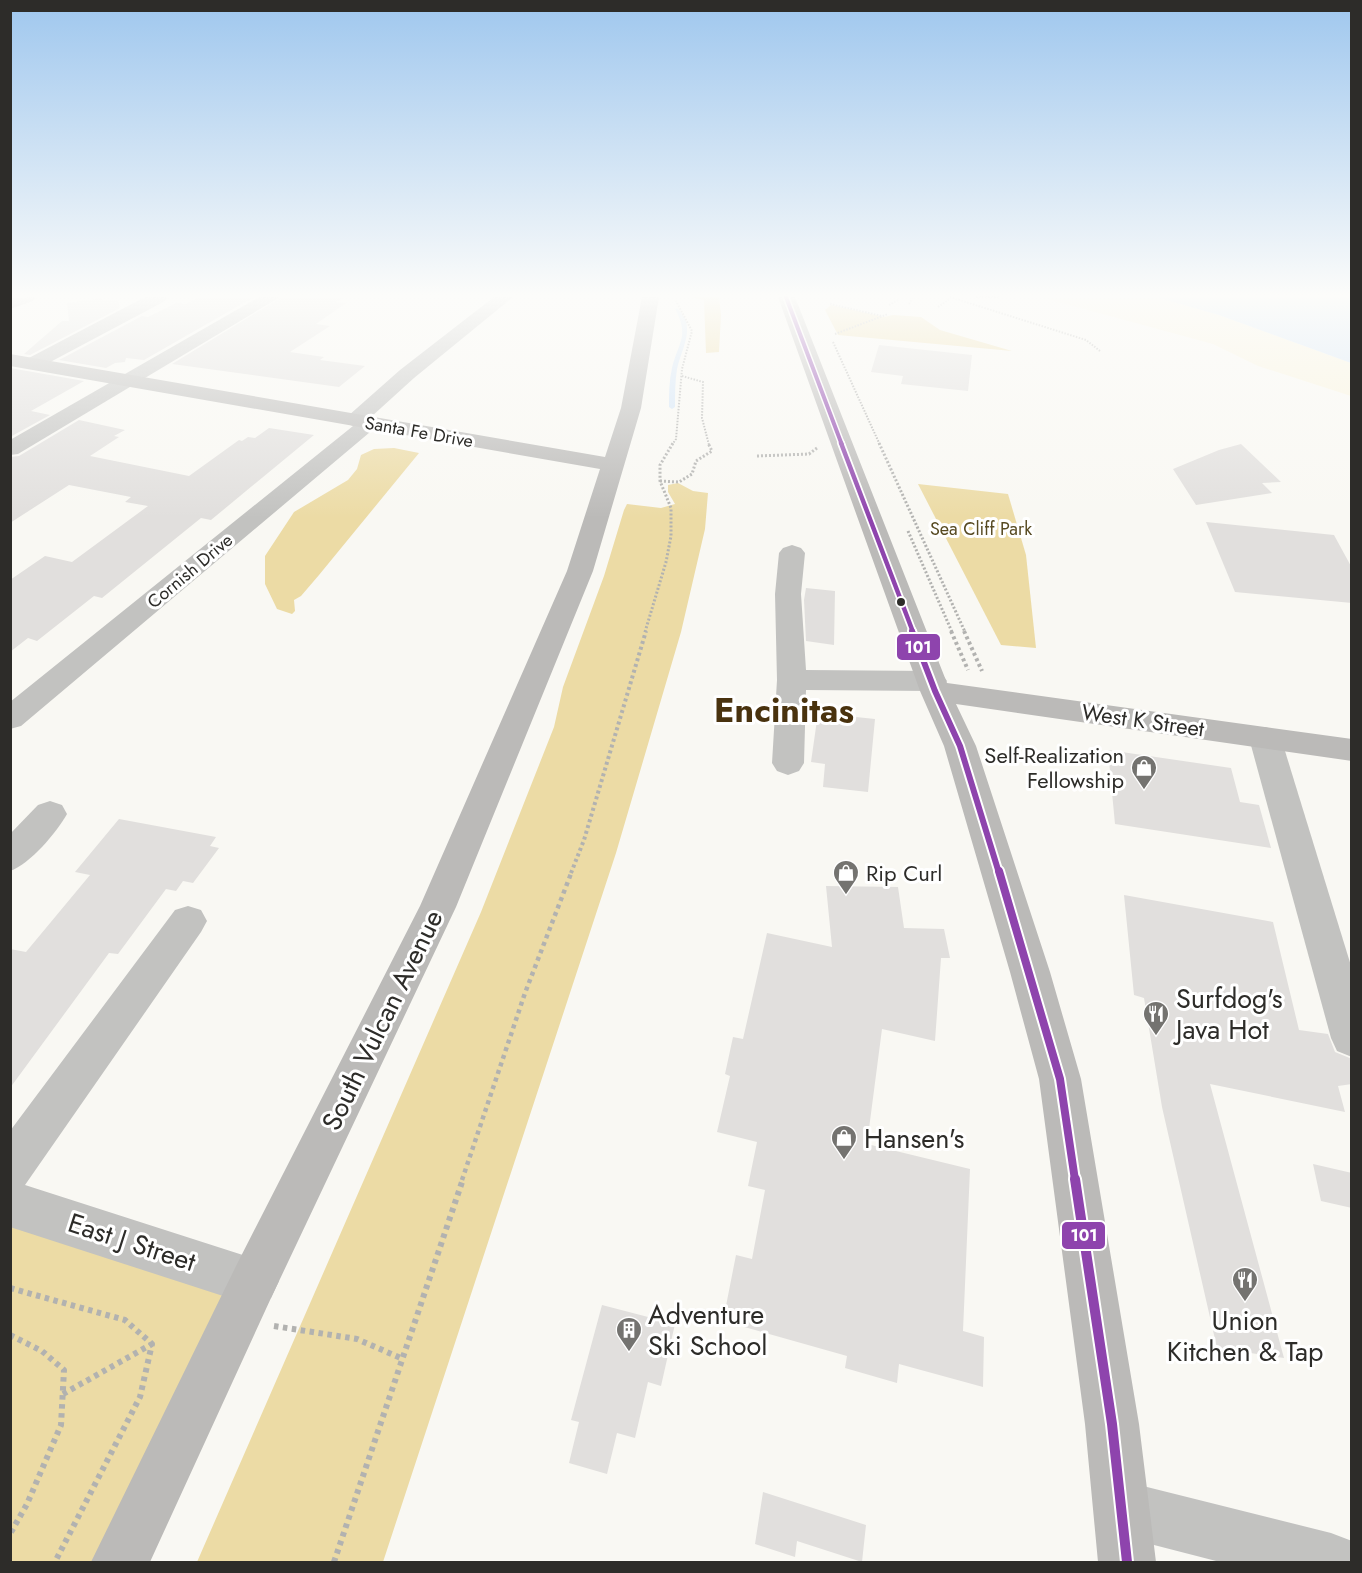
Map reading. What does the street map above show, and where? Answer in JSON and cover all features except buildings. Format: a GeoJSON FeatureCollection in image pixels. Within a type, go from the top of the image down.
{"type":"FeatureCollection","features":[{"type":"Feature","properties":{"kind":"main road","name":"Santa Fe Drive"},"geometry":{"type":"LineString","coordinates":[[70,370],[614,465]]}},
{"type":"Feature","properties":{"kind":"main road","name":"South Vulcan Avenue"},"geometry":{"type":"LineString","coordinates":[[120,1563],[245,1301],[438,907],[580,571],[631,408],[638,370]]}},
{"type":"Feature","properties":{"kind":"main road"},"geometry":{"type":"LineString","coordinates":[[814,370],[933,686],[960,746],[1030,972],[1060,1079],[1125,1536]]}},
{"type":"Feature","properties":{"kind":"main road","name":"West K Street"},"geometry":{"type":"LineString","coordinates":[[933,686],[993,689],[1265,738],[1352,750]]}},
{"type":"Feature","properties":{"kind":"street"},"geometry":{"type":"LineString","coordinates":[[10,448],[144,370]]}},
{"type":"Feature","properties":{"kind":"street","name":"Cornish Drive"},"geometry":{"type":"LineString","coordinates":[[10,719],[362,422],[413,370]]}},
{"type":"Feature","properties":{"kind":"street"},"geometry":{"type":"LineString","coordinates":[[788,763],[792,680],[788,594],[792,553]]}},
{"type":"Feature","properties":{"kind":"street"},"geometry":{"type":"LineString","coordinates":[[792,680],[933,686]]}},
{"type":"Feature","properties":{"kind":"street"},"geometry":{"type":"LineString","coordinates":[[1265,738],[1352,1038]]}},
{"type":"Feature","properties":{"kind":"street"},"geometry":{"type":"LineString","coordinates":[[10,857],[50,814]]}},
{"type":"Feature","properties":{"kind":"street"},"geometry":{"type":"LineString","coordinates":[[10,1169],[188,921]]}},
{"type":"Feature","properties":{"kind":"street","name":"East J Street"},"geometry":{"type":"LineString","coordinates":[[10,1204],[245,1301]]}},
{"type":"Feature","properties":{"kind":"street"},"geometry":{"type":"LineString","coordinates":[[1125,1536],[1331,1563]]}},
{"type":"Feature","properties":{"kind":"path"},"geometry":{"type":"LineString","coordinates":[[334,1563],[525,993],[584,840],[666,562],[671,536],[671,508],[660,481],[660,465],[676,439],[683,370]]}},
{"type":"Feature","properties":{"kind":"path"},"geometry":{"type":"LineString","coordinates":[[846,370],[993,689],[987,693],[969,673],[904,522]]}},
{"type":"Feature","properties":{"kind":"path"},"geometry":{"type":"LineString","coordinates":[[660,481],[679,482],[692,474],[696,461],[712,452],[705,438],[700,413],[703,382],[682,376]]}},
{"type":"Feature","properties":{"kind":"path"},"geometry":{"type":"LineString","coordinates":[[757,456],[809,454],[815,448]]}},
{"type":"Feature","properties":{"kind":"path"},"geometry":{"type":"LineString","coordinates":[[10,1288],[125,1320],[152,1344]]}},
{"type":"Feature","properties":{"kind":"path"},"geometry":{"type":"LineString","coordinates":[[245,1301],[357,1339],[404,1359]]}},
{"type":"Feature","properties":{"kind":"path"},"geometry":{"type":"LineString","coordinates":[[10,1335],[42,1351],[64,1370],[61,1425],[27,1504],[10,1534]]}},
{"type":"Feature","properties":{"kind":"path"},"geometry":{"type":"LineString","coordinates":[[63,1394],[152,1344]]}},
{"type":"Feature","properties":{"kind":"path"},"geometry":{"type":"LineString","coordinates":[[55,1563],[140,1397],[152,1344]]}},
{"type":"Feature","properties":{"kind":"green space"},"geometry":{"type":"Polygon","coordinates":[[[394,448],[419,453],[319,575],[301,596],[294,600],[295,611],[292,614],[277,609],[265,584],[265,556],[294,512],[348,480],[357,469],[361,455],[374,449],[394,448]]]}},
{"type":"Feature","properties":{"kind":"green space"},"geometry":{"type":"Polygon","coordinates":[[[678,483],[693,491],[708,493],[705,529],[681,632],[616,853],[383,1562],[197,1562],[481,912],[554,727],[563,687],[604,576],[624,510],[627,504],[661,508],[675,504],[668,492],[668,485],[678,483]]]}},
{"type":"Feature","properties":{"kind":"green space","name":"Sea Cliff Park"},"geometry":{"type":"Polygon","coordinates":[[[918,484],[1008,494],[1026,555],[1036,648],[1001,645],[918,484]]]}},
{"type":"Feature","properties":{"kind":"green space"},"geometry":{"type":"Polygon","coordinates":[[[10,1202],[259,1282],[124,1562],[11,1562],[10,1202]]]}},
{"type":"Feature","properties":{"kind":"sand"},"geometry":{"type":"Polygon","coordinates":[[[1272,370],[1351,370],[1351,396],[1272,370]]]}},
{"type":"Feature","properties":{"kind":"waterway"},"geometry":{"type":"LineString","coordinates":[[672,407],[675,370]]}},
{"type":"Feature","properties":{"kind":"transit line","name":"101"},"geometry":{"type":"LineString","coordinates":[[814,370],[935,691],[960,746],[1030,972],[1060,1079],[1112,1424],[1127,1562]]}},
{"type":"Feature","properties":{"kind":"place","name":"Self-Realization Fellowship"},"geometry":{"type":"Point","coordinates":[1144,791]}},
{"type":"Feature","properties":{"kind":"place","name":"Rip Curl"},"geometry":{"type":"Point","coordinates":[846,896]}},
{"type":"Feature","properties":{"kind":"place","name":"Surfdog's Java Hot"},"geometry":{"type":"Point","coordinates":[1156,1037]}},
{"type":"Feature","properties":{"kind":"place","name":"Hansen's"},"geometry":{"type":"Point","coordinates":[844,1161]}},
{"type":"Feature","properties":{"kind":"place","name":"Union Kitchen & Tap"},"geometry":{"type":"Point","coordinates":[1245,1303]}},
{"type":"Feature","properties":{"kind":"place","name":"Adventure Ski School"},"geometry":{"type":"Point","coordinates":[629,1353]}},
{"type":"Feature","properties":{"kind":"district","name":"Encinitas"},"geometry":{"type":"Point","coordinates":[784,710]}}]}
